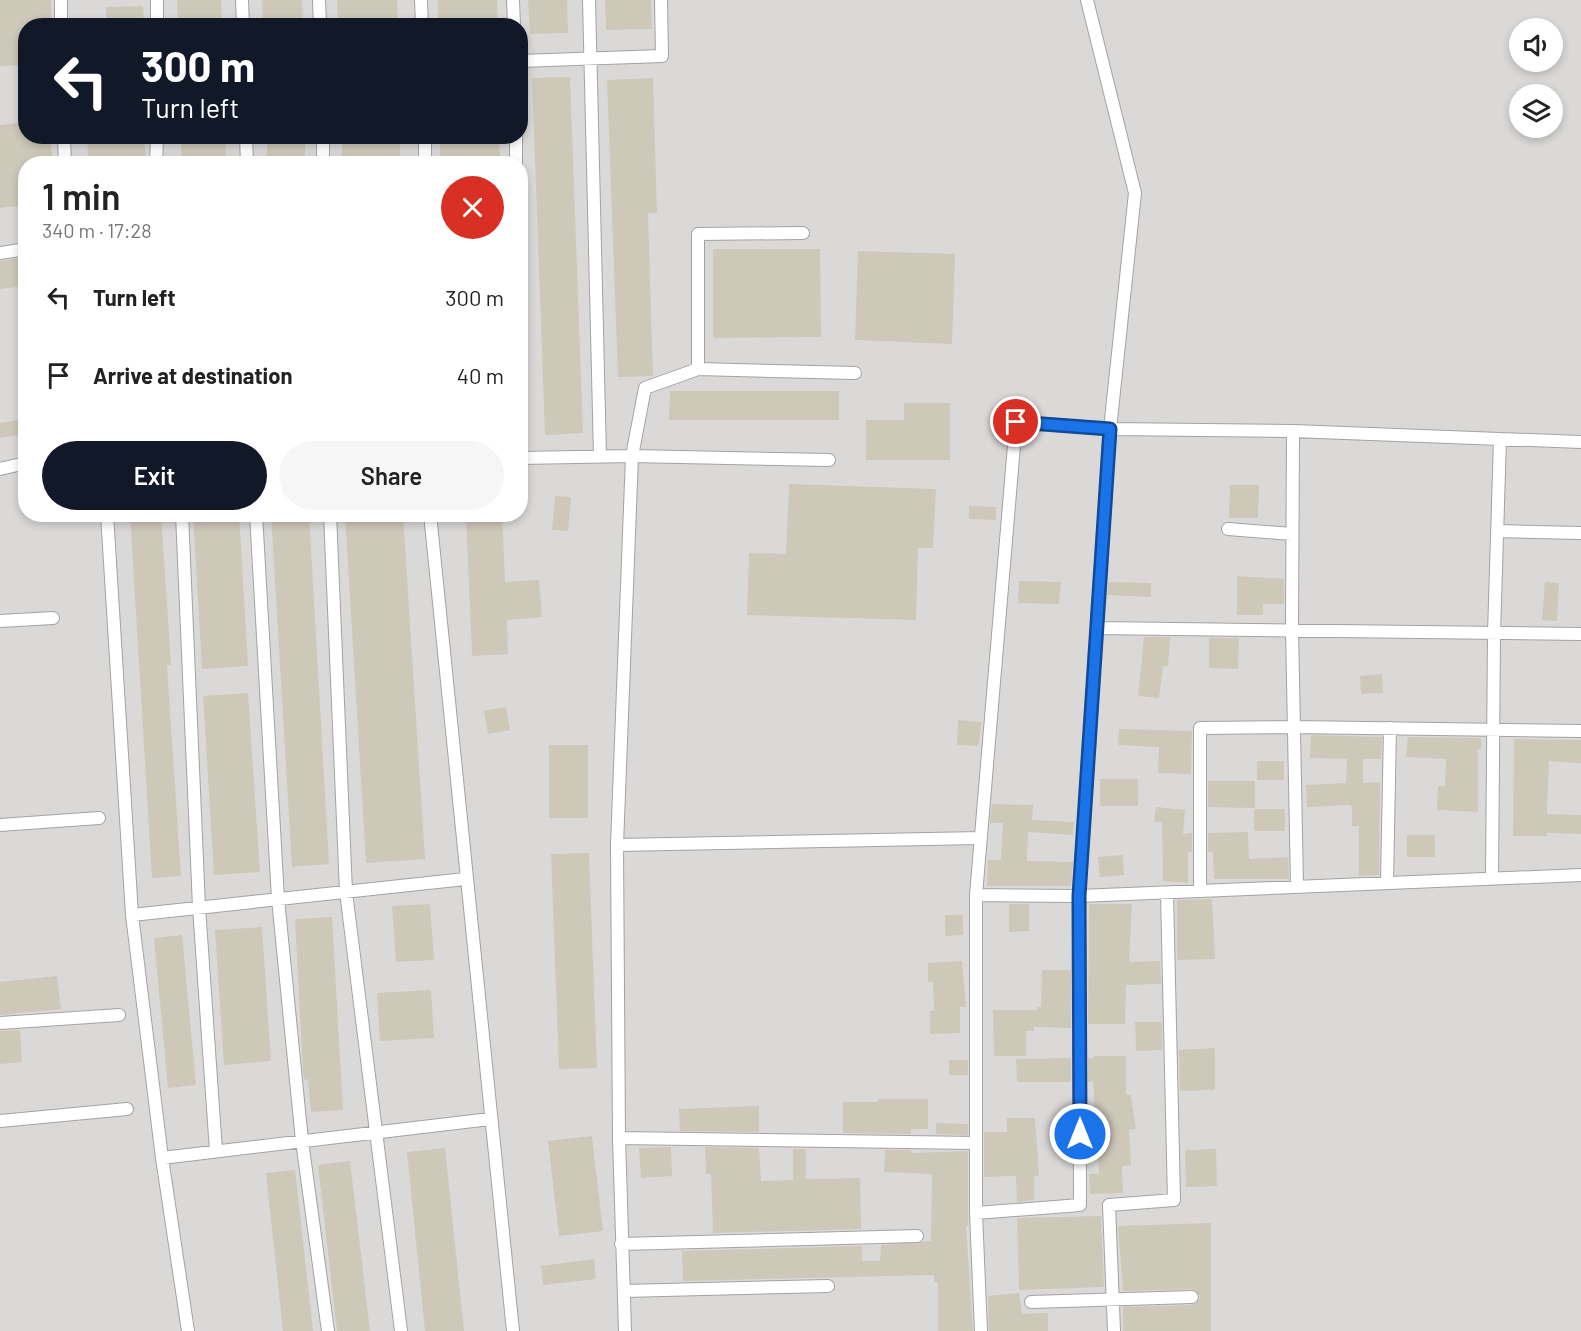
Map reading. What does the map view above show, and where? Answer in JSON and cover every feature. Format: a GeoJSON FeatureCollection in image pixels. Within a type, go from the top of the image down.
{"type":"FeatureCollection","features":[{"type":"Feature","properties":{"kind":"street"},"geometry":{"type":"LineString","coordinates":[[61,0],[61,18]]}},
{"type":"Feature","properties":{"kind":"street"},"geometry":{"type":"LineString","coordinates":[[156,0],[157,18]]}},
{"type":"Feature","properties":{"kind":"street"},"geometry":{"type":"LineString","coordinates":[[242,0],[243,18]]}},
{"type":"Feature","properties":{"kind":"street"},"geometry":{"type":"LineString","coordinates":[[320,0],[320,18]]}},
{"type":"Feature","properties":{"kind":"street"},"geometry":{"type":"LineString","coordinates":[[421,0],[422,18]]}},
{"type":"Feature","properties":{"kind":"street"},"geometry":{"type":"LineString","coordinates":[[513,0],[514,18]]}},
{"type":"Feature","properties":{"kind":"street"},"geometry":{"type":"LineString","coordinates":[[590,0],[600,456]]}},
{"type":"Feature","properties":{"kind":"street"},"geometry":{"type":"LineString","coordinates":[[528,61],[662,56],[662,0]]}},
{"type":"Feature","properties":{"kind":"street"},"geometry":{"type":"LineString","coordinates":[[976,1213],[1080,1205],[1079,896],[1110,429],[1135,193],[1087,0]]}},
{"type":"Feature","properties":{"kind":"street"},"geometry":{"type":"LineString","coordinates":[[698,369],[698,234],[803,233]]}},
{"type":"Feature","properties":{"kind":"street"},"geometry":{"type":"LineString","coordinates":[[0,253],[18,250]]}},
{"type":"Feature","properties":{"kind":"street"},"geometry":{"type":"LineString","coordinates":[[625,1331],[619,1138],[617,844],[632,456],[645,388],[698,369],[855,373]]}},
{"type":"Feature","properties":{"kind":"street"},"geometry":{"type":"LineString","coordinates":[[981,1331],[976,1213],[976,895],[1016,422],[1110,429],[1293,431],[1581,442]]}},
{"type":"Feature","properties":{"kind":"street"},"geometry":{"type":"LineString","coordinates":[[1293,431],[1292,628],[1298,886]]}},
{"type":"Feature","properties":{"kind":"street"},"geometry":{"type":"LineString","coordinates":[[1492,879],[1494,634],[1500,439]]}},
{"type":"Feature","properties":{"kind":"street"},"geometry":{"type":"LineString","coordinates":[[528,458],[632,456],[829,460]]}},
{"type":"Feature","properties":{"kind":"street"},"geometry":{"type":"LineString","coordinates":[[0,469],[18,465]]}},
{"type":"Feature","properties":{"kind":"street"},"geometry":{"type":"LineString","coordinates":[[107,522],[132,915],[162,1158],[188,1331]]}},
{"type":"Feature","properties":{"kind":"street"},"geometry":{"type":"LineString","coordinates":[[182,522],[200,907],[216,1151]]}},
{"type":"Feature","properties":{"kind":"street"},"geometry":{"type":"LineString","coordinates":[[256,522],[278,899],[302,1141],[328,1331]]}},
{"type":"Feature","properties":{"kind":"street"},"geometry":{"type":"LineString","coordinates":[[330,522],[346,892],[401,1331]]}},
{"type":"Feature","properties":{"kind":"street"},"geometry":{"type":"LineString","coordinates":[[431,522],[465,879],[513,1331]]}},
{"type":"Feature","properties":{"kind":"street"},"geometry":{"type":"LineString","coordinates":[[1228,529],[1292,534]]}},
{"type":"Feature","properties":{"kind":"street"},"geometry":{"type":"LineString","coordinates":[[1497,531],[1581,533]]}},
{"type":"Feature","properties":{"kind":"street"},"geometry":{"type":"LineString","coordinates":[[0,621],[53,618]]}},
{"type":"Feature","properties":{"kind":"street"},"geometry":{"type":"LineString","coordinates":[[1097,628],[1292,628],[1494,634],[1581,634]]}},
{"type":"Feature","properties":{"kind":"street"},"geometry":{"type":"LineString","coordinates":[[1200,890],[1200,729],[1294,727],[1581,731]]}},
{"type":"Feature","properties":{"kind":"street"},"geometry":{"type":"LineString","coordinates":[[1387,883],[1390,728]]}},
{"type":"Feature","properties":{"kind":"street"},"geometry":{"type":"LineString","coordinates":[[0,825],[99,818]]}},
{"type":"Feature","properties":{"kind":"street"},"geometry":{"type":"LineString","coordinates":[[617,844],[980,838]]}},
{"type":"Feature","properties":{"kind":"street"},"geometry":{"type":"LineString","coordinates":[[976,895],[1079,896],[1581,875]]}},
{"type":"Feature","properties":{"kind":"street"},"geometry":{"type":"LineString","coordinates":[[132,915],[465,879]]}},
{"type":"Feature","properties":{"kind":"street"},"geometry":{"type":"LineString","coordinates":[[1114,1331],[1109,1205],[1174,1200],[1167,892]]}},
{"type":"Feature","properties":{"kind":"street"},"geometry":{"type":"LineString","coordinates":[[0,1023],[119,1015]]}},
{"type":"Feature","properties":{"kind":"street"},"geometry":{"type":"LineString","coordinates":[[0,1121],[127,1110]]}},
{"type":"Feature","properties":{"kind":"street"},"geometry":{"type":"LineString","coordinates":[[162,1158],[490,1119]]}},
{"type":"Feature","properties":{"kind":"street"},"geometry":{"type":"LineString","coordinates":[[619,1138],[976,1143]]}},
{"type":"Feature","properties":{"kind":"street"},"geometry":{"type":"LineString","coordinates":[[621,1244],[917,1236]]}},
{"type":"Feature","properties":{"kind":"street"},"geometry":{"type":"LineString","coordinates":[[624,1291],[828,1286]]}},
{"type":"Feature","properties":{"kind":"street"},"geometry":{"type":"LineString","coordinates":[[1031,1302],[1192,1297]]}},
{"type":"Feature","properties":{"kind":"shaded area"},"geometry":{"type":"Polygon","coordinates":[[[0,0],[1581,0],[1581,1331],[0,1331],[0,0]]]}},
{"type":"Feature","properties":{"kind":"building"},"geometry":{"type":"Polygon","coordinates":[[[0,0],[51,0],[52,18],[18,18],[18,65],[0,66],[0,0]]]}},
{"type":"Feature","properties":{"kind":"building"},"geometry":{"type":"Polygon","coordinates":[[[177,0],[221,0],[222,18],[178,18],[177,0]]]}},
{"type":"Feature","properties":{"kind":"building"},"geometry":{"type":"Polygon","coordinates":[[[262,0],[302,0],[303,18],[263,18],[262,0]]]}},
{"type":"Feature","properties":{"kind":"building"},"geometry":{"type":"Polygon","coordinates":[[[337,0],[397,0],[398,18],[338,18],[337,0]]]}},
{"type":"Feature","properties":{"kind":"building"},"geometry":{"type":"Polygon","coordinates":[[[438,0],[497,0],[498,18],[438,18],[438,0]]]}},
{"type":"Feature","properties":{"kind":"building"},"geometry":{"type":"Polygon","coordinates":[[[528,0],[567,0],[568,33],[530,34],[528,0]]]}},
{"type":"Feature","properties":{"kind":"building"},"geometry":{"type":"Polygon","coordinates":[[[605,0],[651,0],[652,29],[606,30],[605,0]]]}},
{"type":"Feature","properties":{"kind":"building"},"geometry":{"type":"Polygon","coordinates":[[[143,6],[144,18],[107,18],[106,7],[143,6]]]}},
{"type":"Feature","properties":{"kind":"building"},"geometry":{"type":"Polygon","coordinates":[[[570,77],[583,433],[545,435],[532,78],[570,77]]]}},
{"type":"Feature","properties":{"kind":"building"},"geometry":{"type":"Polygon","coordinates":[[[653,78],[657,213],[648,213],[653,376],[618,377],[607,80],[653,78]]]}},
{"type":"Feature","properties":{"kind":"building"},"geometry":{"type":"Polygon","coordinates":[[[18,123],[18,144],[51,144],[52,156],[18,156],[18,206],[0,208],[0,125],[18,123]]]}},
{"type":"Feature","properties":{"kind":"building"},"geometry":{"type":"Polygon","coordinates":[[[87,144],[145,144],[145,156],[88,156],[87,144]]]}},
{"type":"Feature","properties":{"kind":"building"},"geometry":{"type":"Polygon","coordinates":[[[181,144],[225,144],[226,156],[182,156],[181,144]]]}},
{"type":"Feature","properties":{"kind":"building"},"geometry":{"type":"Polygon","coordinates":[[[267,144],[305,144],[305,156],[267,156],[267,144]]]}},
{"type":"Feature","properties":{"kind":"building"},"geometry":{"type":"Polygon","coordinates":[[[342,144],[400,144],[400,156],[342,156],[342,144]]]}},
{"type":"Feature","properties":{"kind":"building"},"geometry":{"type":"Polygon","coordinates":[[[440,144],[499,144],[500,156],[440,156],[440,144]]]}},
{"type":"Feature","properties":{"kind":"building"},"geometry":{"type":"Polygon","coordinates":[[[713,249],[820,249],[821,337],[713,338],[713,249]]]}},
{"type":"Feature","properties":{"kind":"building"},"geometry":{"type":"Polygon","coordinates":[[[858,251],[955,254],[952,344],[855,340],[858,251]]]}},
{"type":"Feature","properties":{"kind":"building"},"geometry":{"type":"Polygon","coordinates":[[[18,258],[18,287],[0,289],[0,261],[18,258]]]}},
{"type":"Feature","properties":{"kind":"building"},"geometry":{"type":"Polygon","coordinates":[[[670,391],[839,391],[839,420],[669,420],[670,391]]]}},
{"type":"Feature","properties":{"kind":"building"},"geometry":{"type":"Polygon","coordinates":[[[904,403],[950,403],[950,460],[866,460],[866,420],[904,420],[904,403]]]}},
{"type":"Feature","properties":{"kind":"building"},"geometry":{"type":"Polygon","coordinates":[[[18,420],[18,435],[0,438],[0,423],[18,420]]]}},
{"type":"Feature","properties":{"kind":"building"},"geometry":{"type":"Polygon","coordinates":[[[789,484],[936,489],[933,548],[918,548],[916,620],[747,615],[749,553],[786,554],[789,484]]]}},
{"type":"Feature","properties":{"kind":"building"},"geometry":{"type":"Polygon","coordinates":[[[1230,485],[1259,485],[1258,518],[1229,518],[1230,485]]]}},
{"type":"Feature","properties":{"kind":"building"},"geometry":{"type":"Polygon","coordinates":[[[555,496],[571,497],[568,531],[552,530],[555,496]]]}},
{"type":"Feature","properties":{"kind":"building"},"geometry":{"type":"Polygon","coordinates":[[[969,506],[996,507],[996,520],[969,519],[969,506]]]}},
{"type":"Feature","properties":{"kind":"building"},"geometry":{"type":"Polygon","coordinates":[[[130,522],[162,522],[171,665],[167,665],[181,876],[152,878],[130,522]]]}},
{"type":"Feature","properties":{"kind":"building"},"geometry":{"type":"Polygon","coordinates":[[[193,522],[239,522],[248,666],[202,669],[193,522]]]}},
{"type":"Feature","properties":{"kind":"building"},"geometry":{"type":"Polygon","coordinates":[[[271,522],[309,522],[329,864],[292,867],[271,522]]]}},
{"type":"Feature","properties":{"kind":"building"},"geometry":{"type":"Polygon","coordinates":[[[345,522],[404,522],[425,859],[366,863],[345,522]]]}},
{"type":"Feature","properties":{"kind":"building"},"geometry":{"type":"Polygon","coordinates":[[[466,522],[502,522],[505,582],[539,580],[542,617],[507,620],[508,654],[472,656],[466,522]]]}},
{"type":"Feature","properties":{"kind":"building"},"geometry":{"type":"Polygon","coordinates":[[[1237,576],[1284,579],[1284,604],[1263,604],[1263,615],[1237,615],[1237,576]]]}},
{"type":"Feature","properties":{"kind":"building"},"geometry":{"type":"Polygon","coordinates":[[[1019,581],[1061,582],[1059,604],[1018,603],[1019,581]]]}},
{"type":"Feature","properties":{"kind":"building"},"geometry":{"type":"Polygon","coordinates":[[[1108,582],[1151,583],[1151,597],[1107,595],[1108,582]]]}},
{"type":"Feature","properties":{"kind":"building"},"geometry":{"type":"Polygon","coordinates":[[[1545,582],[1559,583],[1557,621],[1542,620],[1545,582]]]}},
{"type":"Feature","properties":{"kind":"building"},"geometry":{"type":"Polygon","coordinates":[[[1144,637],[1170,637],[1168,666],[1163,666],[1159,698],[1138,696],[1144,637]]]}},
{"type":"Feature","properties":{"kind":"building"},"geometry":{"type":"Polygon","coordinates":[[[1209,638],[1239,638],[1238,669],[1209,668],[1209,638]]]}},
{"type":"Feature","properties":{"kind":"building"},"geometry":{"type":"Polygon","coordinates":[[[1382,674],[1383,693],[1361,694],[1360,676],[1382,674]]]}},
{"type":"Feature","properties":{"kind":"building"},"geometry":{"type":"Polygon","coordinates":[[[248,693],[260,872],[214,875],[203,696],[248,693]]]}},
{"type":"Feature","properties":{"kind":"building"},"geometry":{"type":"Polygon","coordinates":[[[506,707],[510,730],[488,734],[484,711],[506,707]]]}},
{"type":"Feature","properties":{"kind":"building"},"geometry":{"type":"Polygon","coordinates":[[[958,720],[982,722],[978,746],[957,745],[958,720]]]}},
{"type":"Feature","properties":{"kind":"building"},"geometry":{"type":"Polygon","coordinates":[[[1119,729],[1192,731],[1191,774],[1158,773],[1159,747],[1118,745],[1119,729]]]}},
{"type":"Feature","properties":{"kind":"building"},"geometry":{"type":"Polygon","coordinates":[[[1311,735],[1382,737],[1381,759],[1363,759],[1363,783],[1380,782],[1379,875],[1359,876],[1359,826],[1352,826],[1352,807],[1350,805],[1307,807],[1306,785],[1346,783],[1347,759],[1310,758],[1311,735]]]}},
{"type":"Feature","properties":{"kind":"building"},"geometry":{"type":"Polygon","coordinates":[[[1408,737],[1481,738],[1481,749],[1478,749],[1478,812],[1437,810],[1438,786],[1445,786],[1446,759],[1406,757],[1408,737]]]}},
{"type":"Feature","properties":{"kind":"building"},"geometry":{"type":"Polygon","coordinates":[[[1514,739],[1581,740],[1581,763],[1549,761],[1547,814],[1581,815],[1581,834],[1547,833],[1547,836],[1513,836],[1514,739]]]}},
{"type":"Feature","properties":{"kind":"building"},"geometry":{"type":"Polygon","coordinates":[[[549,745],[588,745],[588,818],[549,818],[549,745]]]}},
{"type":"Feature","properties":{"kind":"building"},"geometry":{"type":"Polygon","coordinates":[[[1257,761],[1284,761],[1284,780],[1257,780],[1257,761]]]}},
{"type":"Feature","properties":{"kind":"building"},"geometry":{"type":"Polygon","coordinates":[[[1100,779],[1138,779],[1138,806],[1100,806],[1100,779]]]}},
{"type":"Feature","properties":{"kind":"building"},"geometry":{"type":"Polygon","coordinates":[[[1208,781],[1255,781],[1255,808],[1208,807],[1208,781]]]}},
{"type":"Feature","properties":{"kind":"building"},"geometry":{"type":"Polygon","coordinates":[[[992,804],[1033,805],[1032,820],[1074,822],[1073,835],[1028,832],[1027,861],[1073,862],[1071,886],[987,886],[988,860],[1001,860],[1003,823],[990,823],[992,804]]]}},
{"type":"Feature","properties":{"kind":"building"},"geometry":{"type":"Polygon","coordinates":[[[1156,807],[1185,810],[1183,834],[1192,833],[1192,852],[1188,852],[1188,883],[1163,881],[1162,822],[1154,822],[1156,807]]]}},
{"type":"Feature","properties":{"kind":"building"},"geometry":{"type":"Polygon","coordinates":[[[1254,809],[1285,809],[1285,831],[1254,831],[1254,809]]]}},
{"type":"Feature","properties":{"kind":"building"},"geometry":{"type":"Polygon","coordinates":[[[1248,832],[1249,859],[1288,857],[1289,879],[1214,879],[1213,852],[1208,852],[1208,833],[1248,832]]]}},
{"type":"Feature","properties":{"kind":"building"},"geometry":{"type":"Polygon","coordinates":[[[1407,835],[1435,835],[1435,857],[1407,857],[1407,835]]]}},
{"type":"Feature","properties":{"kind":"building"},"geometry":{"type":"Polygon","coordinates":[[[589,853],[597,1068],[559,1069],[551,854],[589,853]]]}},
{"type":"Feature","properties":{"kind":"building"},"geometry":{"type":"Polygon","coordinates":[[[1123,855],[1124,875],[1100,877],[1098,857],[1123,855]]]}},
{"type":"Feature","properties":{"kind":"building"},"geometry":{"type":"Polygon","coordinates":[[[1212,899],[1215,959],[1177,960],[1177,900],[1212,899]]]}},
{"type":"Feature","properties":{"kind":"building"},"geometry":{"type":"Polygon","coordinates":[[[430,904],[434,960],[396,962],[392,906],[430,904]]]}},
{"type":"Feature","properties":{"kind":"building"},"geometry":{"type":"Polygon","coordinates":[[[1009,904],[1029,904],[1029,931],[1009,932],[1009,904]]]}},
{"type":"Feature","properties":{"kind":"building"},"geometry":{"type":"Polygon","coordinates":[[[1089,904],[1132,904],[1129,962],[1160,961],[1161,984],[1126,985],[1125,1024],[1088,1024],[1089,904]]]}},
{"type":"Feature","properties":{"kind":"building"},"geometry":{"type":"Polygon","coordinates":[[[945,915],[963,915],[963,935],[945,936],[945,915]]]}},
{"type":"Feature","properties":{"kind":"building"},"geometry":{"type":"Polygon","coordinates":[[[332,917],[343,1110],[311,1112],[308,1079],[304,1080],[303,1072],[295,919],[332,917]]]}},
{"type":"Feature","properties":{"kind":"building"},"geometry":{"type":"Polygon","coordinates":[[[262,927],[271,1061],[224,1065],[215,930],[262,927]]]}},
{"type":"Feature","properties":{"kind":"building"},"geometry":{"type":"Polygon","coordinates":[[[182,935],[196,1085],[168,1088],[154,938],[182,935]]]}},
{"type":"Feature","properties":{"kind":"building"},"geometry":{"type":"Polygon","coordinates":[[[962,961],[966,1007],[960,1007],[960,1033],[930,1034],[930,1011],[934,1011],[933,982],[928,982],[928,963],[962,961]]]}},
{"type":"Feature","properties":{"kind":"building"},"geometry":{"type":"Polygon","coordinates":[[[1042,970],[1071,970],[1071,1028],[1034,1027],[1034,1031],[1026,1031],[1026,1056],[994,1056],[993,1010],[1037,1010],[1037,1007],[1041,1007],[1042,970]]]}},
{"type":"Feature","properties":{"kind":"building"},"geometry":{"type":"Polygon","coordinates":[[[57,976],[61,1009],[0,1015],[0,982],[57,976]]]}},
{"type":"Feature","properties":{"kind":"building"},"geometry":{"type":"Polygon","coordinates":[[[431,990],[434,1038],[380,1041],[377,993],[431,990]]]}},
{"type":"Feature","properties":{"kind":"building"},"geometry":{"type":"Polygon","coordinates":[[[1135,1022],[1162,1022],[1162,1050],[1136,1051],[1135,1022]]]}},
{"type":"Feature","properties":{"kind":"building"},"geometry":{"type":"Polygon","coordinates":[[[20,1030],[22,1062],[0,1064],[0,1031],[20,1030]]]}},
{"type":"Feature","properties":{"kind":"building"},"geometry":{"type":"Polygon","coordinates":[[[1215,1048],[1215,1090],[1180,1091],[1179,1050],[1215,1048]]]}},
{"type":"Feature","properties":{"kind":"building"},"geometry":{"type":"Polygon","coordinates":[[[1094,1056],[1126,1056],[1126,1095],[1131,1095],[1136,1129],[1129,1130],[1131,1165],[1122,1166],[1123,1193],[1090,1194],[1089,1174],[1099,1174],[1097,1132],[1088,1132],[1088,1114],[1095,1113],[1093,1081],[1088,1082],[1088,1058],[1094,1058],[1094,1056]]]}},
{"type":"Feature","properties":{"kind":"building"},"geometry":{"type":"Polygon","coordinates":[[[1071,1058],[1071,1082],[1017,1082],[1016,1059],[1071,1058]]]}},
{"type":"Feature","properties":{"kind":"building"},"geometry":{"type":"Polygon","coordinates":[[[949,1060],[968,1060],[968,1075],[949,1075],[949,1060]]]}},
{"type":"Feature","properties":{"kind":"building"},"geometry":{"type":"Polygon","coordinates":[[[878,1099],[928,1099],[928,1129],[911,1129],[911,1134],[843,1133],[843,1102],[878,1102],[878,1099]]]}},
{"type":"Feature","properties":{"kind":"building"},"geometry":{"type":"Polygon","coordinates":[[[759,1106],[759,1132],[680,1131],[679,1109],[759,1106]]]}},
{"type":"Feature","properties":{"kind":"building"},"geometry":{"type":"Polygon","coordinates":[[[1007,1118],[1035,1118],[1039,1176],[1034,1176],[1034,1200],[1017,1202],[1016,1176],[984,1177],[984,1132],[1007,1132],[1007,1118]]]}},
{"type":"Feature","properties":{"kind":"building"},"geometry":{"type":"Polygon","coordinates":[[[936,1123],[968,1124],[968,1135],[936,1134],[936,1123]]]}},
{"type":"Feature","properties":{"kind":"building"},"geometry":{"type":"Polygon","coordinates":[[[592,1136],[603,1231],[559,1236],[548,1141],[592,1136]]]}},
{"type":"Feature","properties":{"kind":"building"},"geometry":{"type":"Polygon","coordinates":[[[671,1147],[672,1176],[641,1178],[639,1148],[671,1147]]]}},
{"type":"Feature","properties":{"kind":"building"},"geometry":{"type":"Polygon","coordinates":[[[705,1147],[759,1148],[761,1181],[793,1180],[793,1149],[806,1149],[806,1179],[860,1178],[861,1229],[713,1233],[711,1174],[706,1174],[705,1147]]]}},
{"type":"Feature","properties":{"kind":"building"},"geometry":{"type":"Polygon","coordinates":[[[445,1148],[464,1331],[425,1331],[407,1152],[445,1148]]]}},
{"type":"Feature","properties":{"kind":"building"},"geometry":{"type":"Polygon","coordinates":[[[1216,1149],[1217,1186],[1186,1187],[1185,1150],[1216,1149]]]}},
{"type":"Feature","properties":{"kind":"building"},"geometry":{"type":"Polygon","coordinates":[[[885,1150],[911,1150],[911,1153],[968,1151],[968,1226],[966,1226],[973,1331],[938,1331],[938,1282],[934,1282],[934,1275],[683,1281],[682,1251],[862,1246],[862,1261],[880,1261],[881,1245],[931,1241],[932,1174],[884,1172],[885,1150]]]}},
{"type":"Feature","properties":{"kind":"building"},"geometry":{"type":"Polygon","coordinates":[[[350,1161],[370,1331],[337,1331],[318,1165],[350,1161]]]}},
{"type":"Feature","properties":{"kind":"building"},"geometry":{"type":"Polygon","coordinates":[[[295,1170],[313,1331],[283,1331],[266,1173],[295,1170]]]}},
{"type":"Feature","properties":{"kind":"building"},"geometry":{"type":"Polygon","coordinates":[[[1101,1216],[1104,1287],[1019,1290],[1017,1218],[1101,1216]]]}},
{"type":"Feature","properties":{"kind":"building"},"geometry":{"type":"Polygon","coordinates":[[[1211,1223],[1211,1331],[1123,1331],[1123,1307],[1192,1305],[1199,1301],[1200,1296],[1192,1289],[1123,1291],[1118,1226],[1211,1223]]]}},
{"type":"Feature","properties":{"kind":"building"},"geometry":{"type":"Polygon","coordinates":[[[594,1259],[596,1279],[543,1285],[541,1266],[594,1259]]]}},
{"type":"Feature","properties":{"kind":"building"},"geometry":{"type":"Polygon","coordinates":[[[1019,1293],[1022,1314],[1048,1313],[1048,1331],[989,1331],[988,1296],[1019,1293]]]}},
{"type":"Feature","properties":{"kind":"route"},"geometry":{"type":"LineString","coordinates":[[1016,422],[1110,429],[1079,896],[1080,1134]]}}]}
